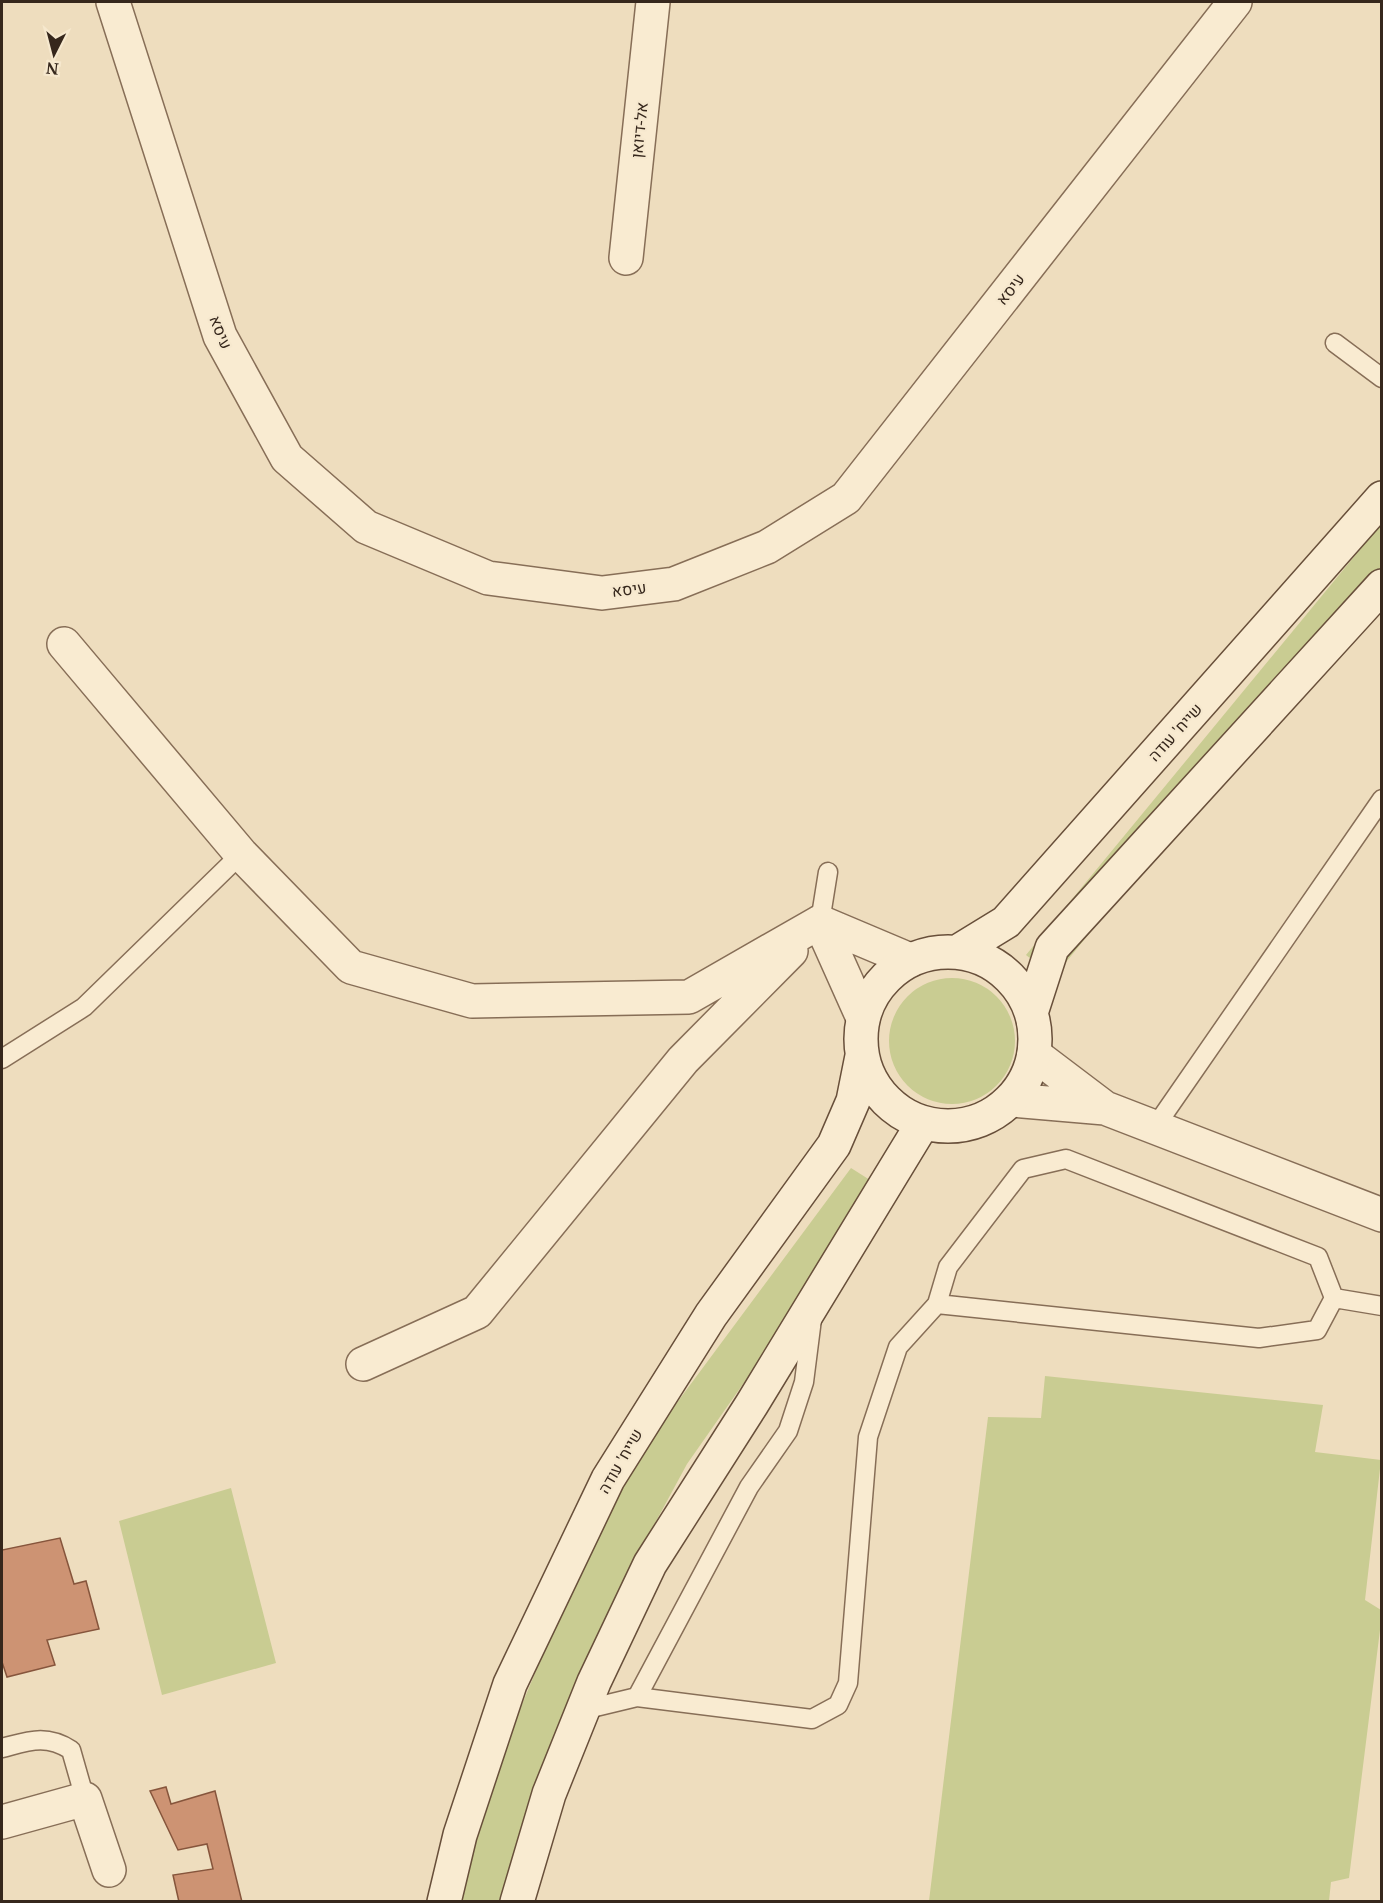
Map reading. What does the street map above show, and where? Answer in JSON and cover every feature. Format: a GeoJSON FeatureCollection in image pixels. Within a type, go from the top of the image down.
{"type":"FeatureCollection","features":[{"type":"Feature","properties":{"kind":"street","name":"עיסא"},"geometry":{"type":"LineString","coordinates":[[113,2],[220,336],[287,458],[366,527],[488,578],[602,592],[674,584],[767,547],[846,498],[1235,2]]}},
{"type":"Feature","properties":{"kind":"street","name":"אל-דיואן"},"geometry":{"type":"LineString","coordinates":[[626,258],[653,2]]}},
{"type":"Feature","properties":{"kind":"street","name":"שייח' עודה"},"geometry":{"type":"LineString","coordinates":[[957,952],[1006,922],[1382,498]]}},
{"type":"Feature","properties":{"kind":"street"},"geometry":{"type":"LineString","coordinates":[[1032,1010],[1052,948],[1382,586]]}},
{"type":"Feature","properties":{"kind":"street"},"geometry":{"type":"LineString","coordinates":[[64,644],[241,854],[351,967],[472,1001],[689,997],[820,922]]}},
{"type":"Feature","properties":{"kind":"street"},"geometry":{"type":"LineString","coordinates":[[820,922],[910,960]]}},
{"type":"Feature","properties":{"kind":"street"},"geometry":{"type":"LineString","coordinates":[[820,922],[863,1018]]}},
{"type":"Feature","properties":{"kind":"street"},"geometry":{"type":"LineString","coordinates":[[363,1364],[477,1312],[684,1060],[820,922]]}},
{"type":"Feature","properties":{"kind":"street"},"geometry":{"type":"LineString","coordinates":[[957,952],[982,958],[1003,970],[1021,989],[1032,1010],[1036,1032],[1035,1055],[1028,1076],[1012,1100],[988,1118],[967,1125],[945,1127],[923,1123],[902,1113],[883,1098],[870,1078],[862,1056],[863,1018],[878,987],[889,974],[910,960],[933,953],[957,952]]}},
{"type":"Feature","properties":{"kind":"street"},"geometry":{"type":"LineString","coordinates":[[1035,1055],[1105,1108]]}},
{"type":"Feature","properties":{"kind":"street","name":"שייח' עודה"},"geometry":{"type":"LineString","coordinates":[[444,1902],[460,1835],[510,1684],[608,1479],[711,1315],[834,1145],[853,1101],[862,1056]]}},
{"type":"Feature","properties":{"kind":"street"},"geometry":{"type":"LineString","coordinates":[[1012,1100],[1105,1108],[1382,1215]]}},
{"type":"Feature","properties":{"kind":"street"},"geometry":{"type":"LineString","coordinates":[[517,1902],[549,1794],[583,1710],[650,1564],[815,1301],[923,1123]]}},
{"type":"Feature","properties":{"kind":"street"},"geometry":{"type":"LineString","coordinates":[[2,1822],[85,1799],[109,1870]]}},
{"type":"Feature","properties":{"kind":"lane"},"geometry":{"type":"LineString","coordinates":[[1335,343],[1382,378]]}},
{"type":"Feature","properties":{"kind":"lane"},"geometry":{"type":"LineString","coordinates":[[1155,1127],[1382,799]]}},
{"type":"Feature","properties":{"kind":"lane"},"geometry":{"type":"LineString","coordinates":[[2,1059],[84,1007],[241,854]]}},
{"type":"Feature","properties":{"kind":"lane"},"geometry":{"type":"LineString","coordinates":[[820,922],[828,872]]}},
{"type":"Feature","properties":{"kind":"lane"},"geometry":{"type":"LineString","coordinates":[[583,1710],[637,1697],[812,1719],[838,1705],[848,1683],[868,1437],[898,1347],[937,1304],[948,1267],[1023,1169],[1066,1160],[1318,1257],[1334,1298],[1317,1330],[1260,1338],[937,1304]]}},
{"type":"Feature","properties":{"kind":"lane"},"geometry":{"type":"LineString","coordinates":[[1334,1298],[1382,1306]]}},
{"type":"Feature","properties":{"kind":"lane"},"geometry":{"type":"LineString","coordinates":[[637,1697],[749,1487],[788,1431],[804,1382],[815,1301]]}},
{"type":"Feature","properties":{"kind":"lane"},"geometry":{"type":"LineString","coordinates":[[2,1748],[31,1741],[55,1740],[71,1750],[85,1799]]}},
{"type":"Feature","properties":{"kind":"green space"},"geometry":{"type":"Polygon","coordinates":[[[1381,524],[1381,573],[1054,977],[1026,955],[1381,524]]]}},
{"type":"Feature","properties":{"kind":"green space"},"geometry":{"type":"Polygon","coordinates":[[[952,978],[976,983],[996,997],[1010,1017],[1015,1041],[1010,1065],[996,1085],[976,1099],[952,1104],[928,1099],[908,1085],[894,1065],[889,1041],[894,1017],[908,997],[928,983],[952,978]]]}},
{"type":"Feature","properties":{"kind":"green space"},"geometry":{"type":"Polygon","coordinates":[[[851,1168],[881,1187],[687,1464],[654,1525],[558,1731],[505,1901],[462,1902],[474,1844],[513,1726],[568,1594],[630,1466],[851,1168]]]}},
{"type":"Feature","properties":{"kind":"green space"},"geometry":{"type":"Polygon","coordinates":[[[1045,1376],[1323,1405],[1315,1452],[1381,1460],[1365,1600],[1381,1610],[1381,1622],[1349,1878],[1331,1882],[1329,1901],[929,1901],[988,1417],[1041,1418],[1045,1376]]]}},
{"type":"Feature","properties":{"kind":"green space"},"geometry":{"type":"Polygon","coordinates":[[[231,1488],[276,1663],[162,1695],[119,1521],[231,1488]]]}},
{"type":"Feature","properties":{"kind":"building"},"geometry":{"type":"Polygon","coordinates":[[[60,1538],[74,1584],[86,1581],[99,1629],[47,1640],[55,1665],[7,1677],[2,1662],[2,1550],[60,1538]]]}},
{"type":"Feature","properties":{"kind":"building"},"geometry":{"type":"Polygon","coordinates":[[[166,1787],[171,1804],[215,1791],[242,1902],[179,1902],[173,1875],[213,1869],[207,1844],[178,1850],[150,1791],[166,1787]]]}}]}
